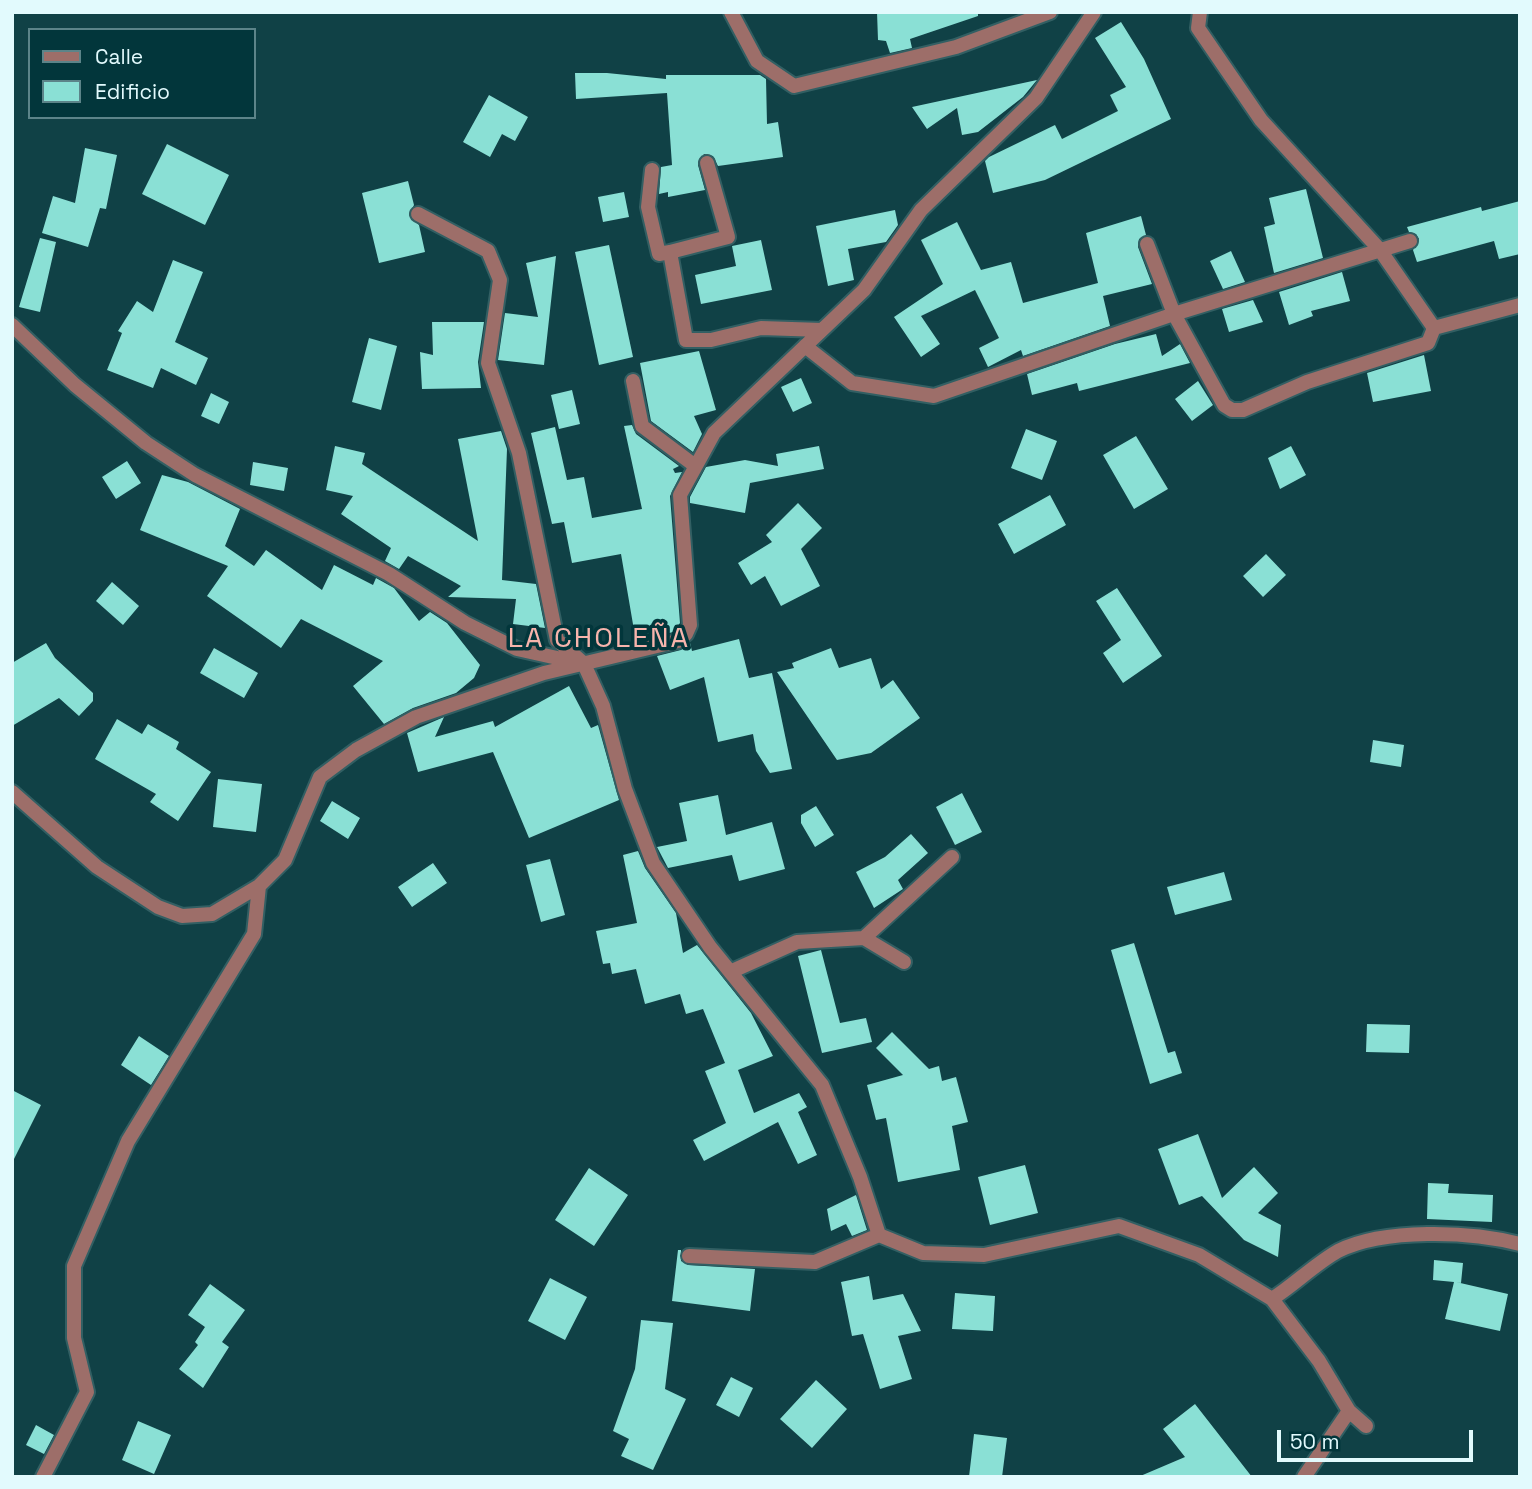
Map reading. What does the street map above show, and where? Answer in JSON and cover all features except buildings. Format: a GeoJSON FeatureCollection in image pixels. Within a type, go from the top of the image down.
{"type":"FeatureCollection","features":[{"type":"Feature","properties":{"kind":"street"},"geometry":{"type":"LineString","coordinates":[[731,12],[757,61],[794,86],[956,47],[1010,19],[1050,12]]}},
{"type":"Feature","properties":{"kind":"street"},"geometry":{"type":"LineString","coordinates":[[12,792],[97,867],[158,907],[182,916],[212,914],[259,886],[285,860],[320,777],[356,750],[416,717],[544,673],[678,640],[686,634],[690,625],[680,495],[714,433],[864,290],[921,210],[1036,98],[1094,12]]}},
{"type":"Feature","properties":{"kind":"street"},"geometry":{"type":"LineString","coordinates":[[1200,12],[1198,28],[1261,120],[1380,250],[1434,328]]}},
{"type":"Feature","properties":{"kind":"street"},"geometry":{"type":"LineString","coordinates":[[652,170],[648,207],[659,254],[729,237],[707,163]]}},
{"type":"Feature","properties":{"kind":"street"},"geometry":{"type":"LineString","coordinates":[[418,214],[488,251],[500,280],[488,363],[519,453],[557,640],[584,664],[603,706],[625,789],[653,863],[710,947],[822,1085],[860,1177],[879,1235]]}},
{"type":"Feature","properties":{"kind":"street"},"geometry":{"type":"LineString","coordinates":[[805,346],[852,383],[934,396],[1174,314],[1410,241]]}},
{"type":"Feature","properties":{"kind":"street"},"geometry":{"type":"LineString","coordinates":[[1147,244],[1174,314],[1224,405],[1232,410],[1243,410],[1307,382],[1428,343],[1434,328]]}},
{"type":"Feature","properties":{"kind":"street"},"geometry":{"type":"LineString","coordinates":[[670,252],[686,340],[710,340],[761,328],[822,330]]}},
{"type":"Feature","properties":{"kind":"street"},"geometry":{"type":"LineString","coordinates":[[1434,328],[1520,305]]}},
{"type":"Feature","properties":{"kind":"street"},"geometry":{"type":"LineString","coordinates":[[12,326],[75,385],[146,443],[195,475],[389,573],[465,623],[517,649],[584,664]]}},
{"type":"Feature","properties":{"kind":"street"},"geometry":{"type":"LineString","coordinates":[[633,381],[642,426],[694,466]]}},
{"type":"Feature","properties":{"kind":"street"},"geometry":{"type":"LineString","coordinates":[[864,938],[952,857]]}},
{"type":"Feature","properties":{"kind":"street"},"geometry":{"type":"LineString","coordinates":[[43,1477],[87,1392],[74,1338],[74,1266],[128,1141],[254,934],[259,886]]}},
{"type":"Feature","properties":{"kind":"street"},"geometry":{"type":"LineString","coordinates":[[730,972],[797,942],[864,938],[904,962]]}},
{"type":"Feature","properties":{"kind":"street"},"geometry":{"type":"LineString","coordinates":[[689,1256],[815,1262],[879,1235],[923,1253],[984,1255],[1119,1226],[1199,1255],[1272,1299],[1320,1361],[1349,1411],[1366,1426]]}},
{"type":"Feature","properties":{"kind":"street"},"geometry":{"type":"LineString","coordinates":[[1272,1299],[1339,1251],[1402,1233],[1497,1238],[1520,1244]]}},
{"type":"Feature","properties":{"kind":"street"},"geometry":{"type":"LineString","coordinates":[[1304,1477],[1349,1411]]}},
{"type":"Feature","properties":{"kind":"district","name":"LA CHOLEÑA"},"geometry":{"type":"Point","coordinates":[599,639]}}]}
